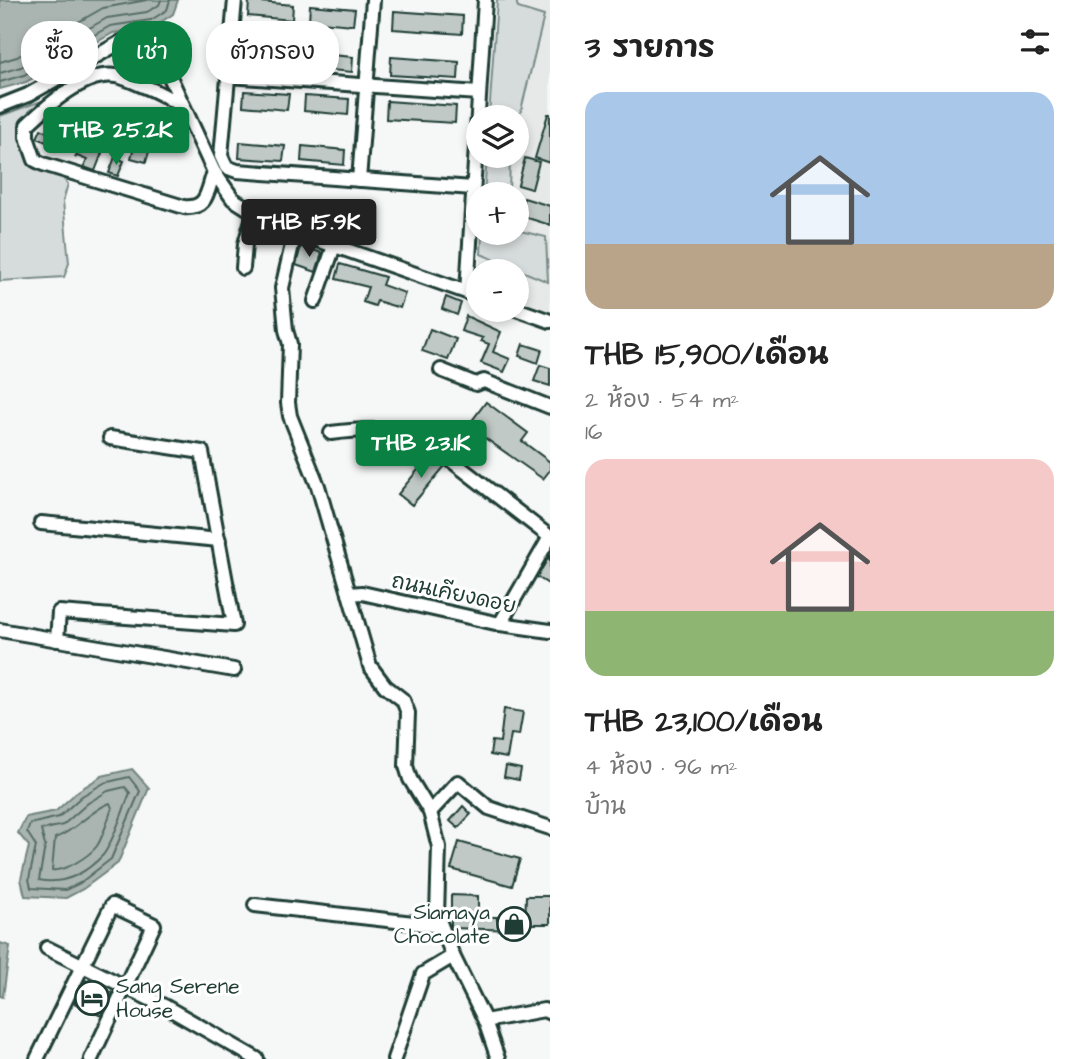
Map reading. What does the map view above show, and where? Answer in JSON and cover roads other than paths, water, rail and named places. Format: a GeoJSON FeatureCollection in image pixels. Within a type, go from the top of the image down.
{"type":"FeatureCollection","features":[{"type":"Feature","properties":{"kind":"street"},"geometry":{"type":"LineString","coordinates":[[234,21],[236,0]]}},
{"type":"Feature","properties":{"kind":"street"},"geometry":{"type":"LineString","coordinates":[[359,180],[373,0]]}},
{"type":"Feature","properties":{"kind":"street"},"geometry":{"type":"LineString","coordinates":[[473,182],[485,0]]}},
{"type":"Feature","properties":{"kind":"street"},"geometry":{"type":"LineString","coordinates":[[0,106],[28,95],[121,42],[131,38],[141,39],[157,49],[214,172],[233,199],[254,214],[295,232],[466,292]]}},
{"type":"Feature","properties":{"kind":"street"},"geometry":{"type":"LineString","coordinates":[[185,109],[148,88],[117,76],[106,76],[72,88],[27,125],[27,137],[34,160],[184,207],[195,208],[203,203],[214,172]]}},
{"type":"Feature","properties":{"kind":"street"},"geometry":{"type":"LineString","coordinates":[[339,83],[479,93]]}},
{"type":"Feature","properties":{"kind":"street"},"geometry":{"type":"LineString","coordinates":[[227,84],[221,156],[226,167],[237,172],[466,188]]}},
{"type":"Feature","properties":{"kind":"street"},"geometry":{"type":"LineString","coordinates":[[243,268],[254,214]]}},
{"type":"Feature","properties":{"kind":"street"},"geometry":{"type":"LineString","coordinates":[[295,232],[282,288],[290,344],[290,416],[314,474],[370,666],[385,686],[403,700],[408,713],[406,766],[410,779],[430,811],[439,847],[436,902],[440,926],[485,1021],[498,1059]]}},
{"type":"Feature","properties":{"kind":"street"},"geometry":{"type":"LineString","coordinates":[[315,301],[334,246]]}},
{"type":"Feature","properties":{"kind":"street"},"geometry":{"type":"LineString","coordinates":[[529,314],[550,321]]}},
{"type":"Feature","properties":{"kind":"street"},"geometry":{"type":"LineString","coordinates":[[441,370],[476,384],[484,381],[550,407]]}},
{"type":"Feature","properties":{"kind":"street"},"geometry":{"type":"LineString","coordinates":[[331,433],[373,428],[398,430],[421,437],[550,537],[500,624]]}},
{"type":"Feature","properties":{"kind":"street"},"geometry":{"type":"LineString","coordinates":[[57,640],[59,612],[234,625],[202,452],[110,438]]}},
{"type":"Feature","properties":{"kind":"street"},"geometry":{"type":"LineString","coordinates":[[41,523],[219,540]]}},
{"type":"Feature","properties":{"kind":"street","name":"ถนนเคียงดอย"},"geometry":{"type":"LineString","coordinates":[[349,594],[362,593],[500,624],[550,631]]}},
{"type":"Feature","properties":{"kind":"street"},"geometry":{"type":"LineString","coordinates":[[0,630],[234,670]]}},
{"type":"Feature","properties":{"kind":"street"},"geometry":{"type":"LineString","coordinates":[[430,811],[458,782],[489,808],[550,828]]}},
{"type":"Feature","properties":{"kind":"street"},"geometry":{"type":"LineString","coordinates":[[37,1059],[112,905],[154,925],[91,1059]]}},
{"type":"Feature","properties":{"kind":"street"},"geometry":{"type":"LineString","coordinates":[[255,905],[440,926]]}},
{"type":"Feature","properties":{"kind":"street"},"geometry":{"type":"LineString","coordinates":[[47,948],[126,986],[257,1059]]}},
{"type":"Feature","properties":{"kind":"street"},"geometry":{"type":"LineString","coordinates":[[394,1059],[423,974],[453,956]]}},
{"type":"Feature","properties":{"kind":"street"},"geometry":{"type":"LineString","coordinates":[[485,1021],[544,1010],[550,1013]]}},
{"type":"Feature","properties":{"kind":"water"},"geometry":{"type":"Polygon","coordinates":[[[0,0],[178,0],[173,14],[162,21],[112,21],[112,34],[98,41],[98,21],[21,21],[21,83],[0,89],[0,0]]]}},
{"type":"Feature","properties":{"kind":"water"},"geometry":{"type":"Polygon","coordinates":[[[132,769],[149,788],[118,863],[66,898],[25,896],[21,879],[29,846],[18,833],[26,817],[56,811],[78,791],[102,776],[132,769]]]}},
{"type":"Feature","properties":{"kind":"water"},"geometry":{"type":"Polygon","coordinates":[[[0,943],[10,946],[3,997],[0,996],[0,943]]]}},
{"type":"Feature","properties":{"kind":"place","name":"Siamaya Chocolate"},"geometry":{"type":"Point","coordinates":[514,924]}},
{"type":"Feature","properties":{"kind":"place","name":"Sang Serene House"},"geometry":{"type":"Point","coordinates":[92,998]}}]}
